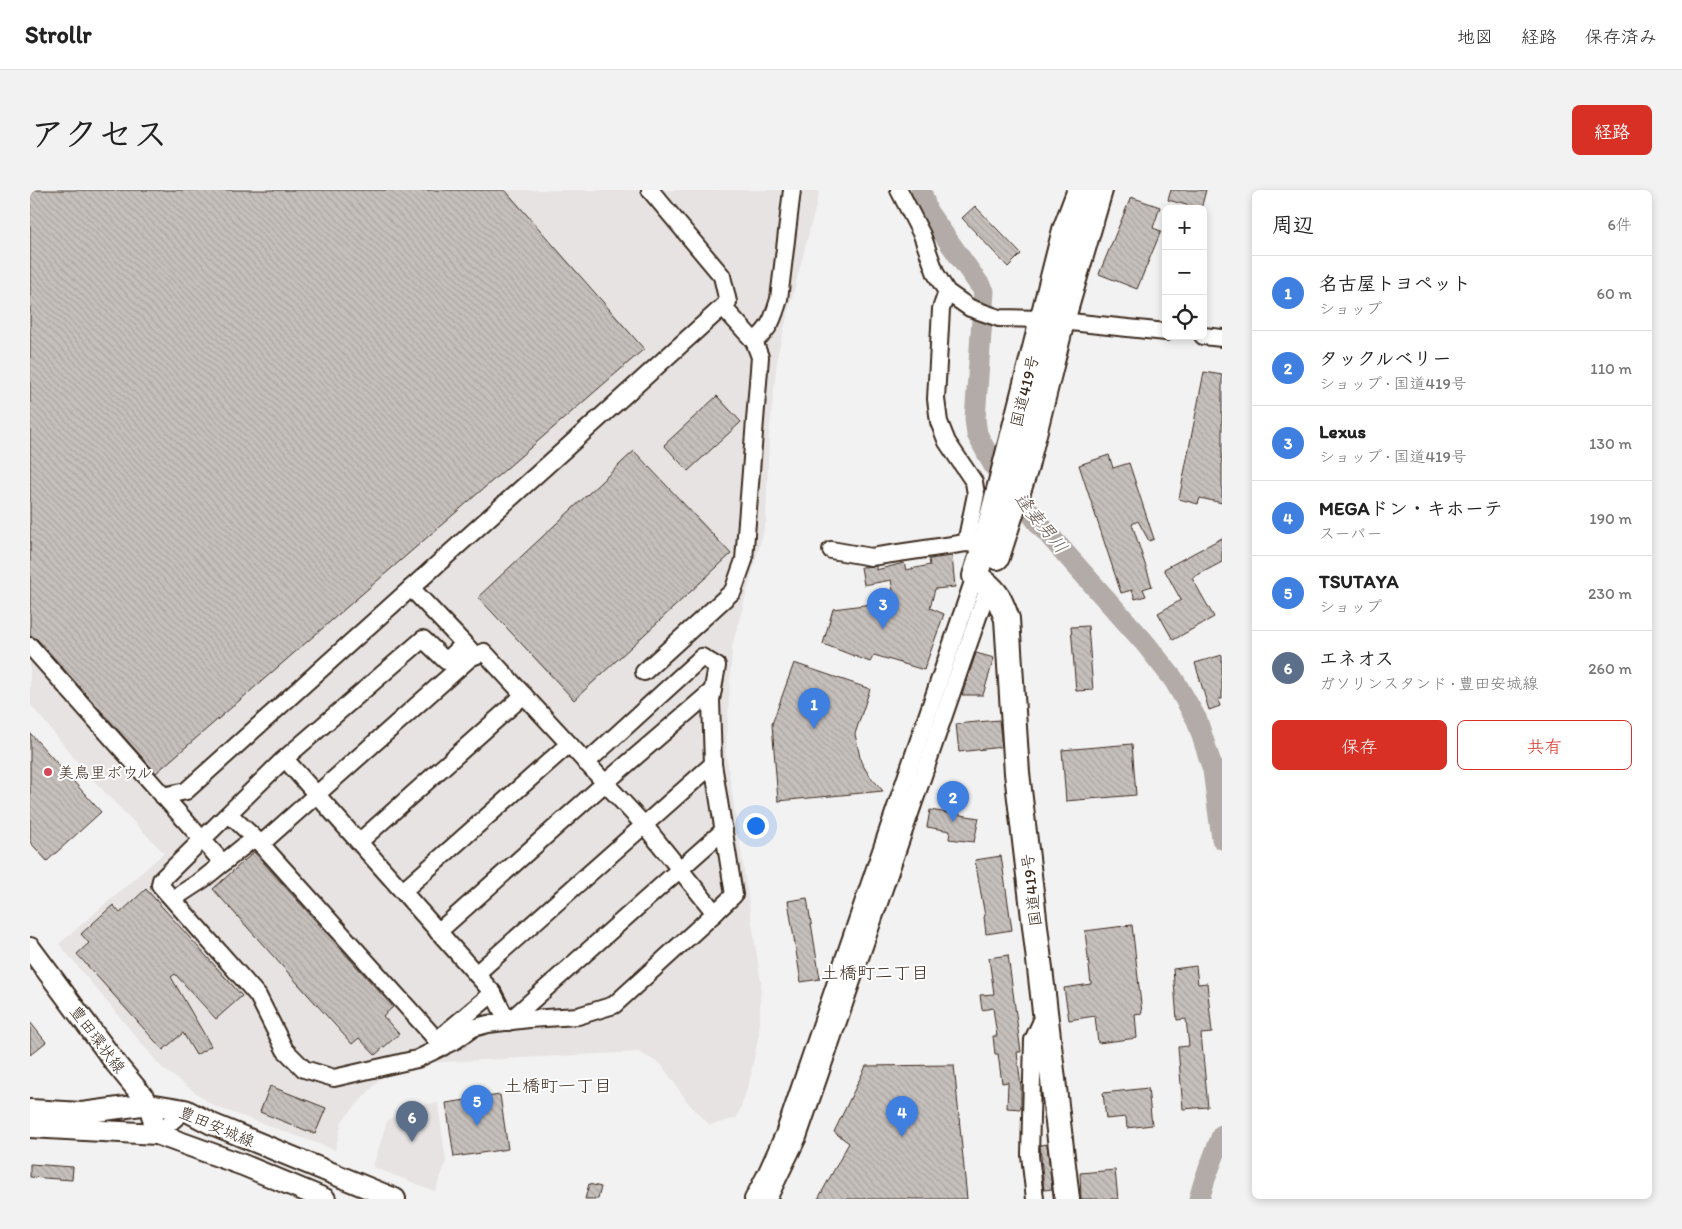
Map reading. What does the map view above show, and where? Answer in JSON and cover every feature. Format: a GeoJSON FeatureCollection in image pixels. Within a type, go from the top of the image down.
{"type":"FeatureCollection","features":[{"type":"Feature","properties":{"kind":"highway","name":"国道419号"},"geometry":{"type":"LineString","coordinates":[[1067,1199],[1017,773],[1007,618],[1000,600],[982,581],[976,544],[1004,506],[1024,470],[1052,320],[1065,230],[1080,190]]}},
{"type":"Feature","properties":{"kind":"highway","name":"国道419号"},"geometry":{"type":"LineString","coordinates":[[982,581],[1004,506],[1009,452],[1052,320],[1100,190]]}},
{"type":"Feature","properties":{"kind":"main road","name":"豊田環状線"},"geometry":{"type":"LineString","coordinates":[[30,948],[117,1065],[149,1104],[157,1134]]}},
{"type":"Feature","properties":{"kind":"main road","name":"豊田安城線"},"geometry":{"type":"LineString","coordinates":[[30,1110],[82,1113],[149,1104],[186,1110],[212,1124],[395,1199]]}},
{"type":"Feature","properties":{"kind":"main road","name":"豊田安城線"},"geometry":{"type":"LineString","coordinates":[[30,1127],[157,1134],[243,1165],[325,1199]]}},
{"type":"Feature","properties":{"kind":"street"},"geometry":{"type":"LineString","coordinates":[[163,796],[186,790],[728,302],[722,276],[650,190]]}},
{"type":"Feature","properties":{"kind":"street"},"geometry":{"type":"LineString","coordinates":[[754,341],[768,328],[774,316],[778,299],[792,190]]}},
{"type":"Feature","properties":{"kind":"street"},"geometry":{"type":"LineString","coordinates":[[900,190],[922,235],[936,274],[951,296],[970,308],[999,318],[1052,320],[1162,332]]}},
{"type":"Feature","properties":{"kind":"street"},"geometry":{"type":"LineString","coordinates":[[831,550],[870,557],[976,544],[976,494],[974,482],[947,442],[939,422],[936,399],[941,309],[951,296]]}},
{"type":"Feature","properties":{"kind":"street"},"geometry":{"type":"LineString","coordinates":[[644,672],[733,591],[744,560],[760,357],[754,341],[723,308]]}},
{"type":"Feature","properties":{"kind":"street"},"geometry":{"type":"LineString","coordinates":[[1207,336],[1222,338]]}},
{"type":"Feature","properties":{"kind":"street"},"geometry":{"type":"LineString","coordinates":[[753,1199],[784,1134],[982,581]]}},
{"type":"Feature","properties":{"kind":"street"},"geometry":{"type":"LineString","coordinates":[[768,1199],[798,1136],[982,581]]}},
{"type":"Feature","properties":{"kind":"street"},"geometry":{"type":"LineString","coordinates":[[410,588],[470,650],[484,652],[644,826],[715,913]]}},
{"type":"Feature","properties":{"kind":"street"},"geometry":{"type":"LineString","coordinates":[[450,666],[423,638],[284,759],[160,880],[160,885],[252,988],[258,996],[285,1050],[304,1069],[334,1078],[417,1059],[440,1043],[493,993]]}},
{"type":"Feature","properties":{"kind":"street"},"geometry":{"type":"LineString","coordinates":[[30,646],[223,863]]}},
{"type":"Feature","properties":{"kind":"street"},"geometry":{"type":"LineString","coordinates":[[173,899],[257,841],[316,794],[450,666],[470,658],[470,650]]}},
{"type":"Feature","properties":{"kind":"street"},"geometry":{"type":"LineString","coordinates":[[440,1043],[456,1040],[473,1028],[488,1024],[578,1016],[614,1006],[734,895],[713,764],[712,700],[718,666],[702,656],[586,763]]}},
{"type":"Feature","properties":{"kind":"street"},"geometry":{"type":"LineString","coordinates":[[438,932],[713,690]]}},
{"type":"Feature","properties":{"kind":"street"},"geometry":{"type":"LineString","coordinates":[[359,842],[524,695]]}},
{"type":"Feature","properties":{"kind":"street"},"geometry":{"type":"LineString","coordinates":[[402,891],[569,744]]}},
{"type":"Feature","properties":{"kind":"street"},"geometry":{"type":"LineString","coordinates":[[284,759],[493,993],[508,1022]]}},
{"type":"Feature","properties":{"kind":"street"},"geometry":{"type":"LineString","coordinates":[[476,974],[713,764]]}},
{"type":"Feature","properties":{"kind":"street"},"geometry":{"type":"LineString","coordinates":[[229,814],[257,841],[440,1043]]}},
{"type":"Feature","properties":{"kind":"street"},"geometry":{"type":"LineString","coordinates":[[508,1022],[724,830]]}},
{"type":"Feature","properties":{"kind":"street"},"geometry":{"type":"LineString","coordinates":[[1035,1199],[1030,1155],[1034,1040],[1045,1012]]}},
{"type":"Feature","properties":{"kind":"street"},"geometry":{"type":"LineString","coordinates":[[157,1134],[186,1110]]}},
{"type":"Feature","properties":{"kind":"shaded area"},"geometry":{"type":"Polygon","coordinates":[[[30,190],[820,190],[778,352],[769,435],[766,522],[732,647],[726,753],[761,982],[759,1034],[749,1083],[737,1118],[710,1125],[689,1104],[661,1064],[638,1052],[404,1064],[380,1079],[342,1121],[335,1150],[214,1106],[162,1068],[59,944],[164,853],[90,777],[30,704],[30,190]]]}},
{"type":"Feature","properties":{"kind":"shaded area"},"geometry":{"type":"Polygon","coordinates":[[[438,1103],[446,1163],[435,1191],[373,1167],[387,1121],[410,1105],[438,1103]]]}},
{"type":"Feature","properties":{"kind":"building"},"geometry":{"type":"Polygon","coordinates":[[[30,190],[505,190],[644,349],[156,773],[37,639],[30,636],[30,190]]]}},
{"type":"Feature","properties":{"kind":"building"},"geometry":{"type":"Polygon","coordinates":[[[1171,190],[1206,190],[1202,205],[1186,205],[1168,200],[1171,190]]]}},
{"type":"Feature","properties":{"kind":"building"},"geometry":{"type":"Polygon","coordinates":[[[1131,197],[1160,207],[1153,228],[1161,231],[1137,289],[1099,274],[1131,197]]]}},
{"type":"Feature","properties":{"kind":"building"},"geometry":{"type":"Polygon","coordinates":[[[975,206],[1021,254],[1008,267],[962,218],[975,206]]]}},
{"type":"Feature","properties":{"kind":"building"},"geometry":{"type":"Polygon","coordinates":[[[1204,372],[1222,375],[1222,503],[1200,498],[1198,504],[1179,499],[1204,372]]]}},
{"type":"Feature","properties":{"kind":"building"},"geometry":{"type":"Polygon","coordinates":[[[717,396],[741,422],[688,471],[664,445],[717,396]]]}},
{"type":"Feature","properties":{"kind":"building"},"geometry":{"type":"Polygon","coordinates":[[[634,451],[731,554],[574,700],[478,597],[634,451]]]}},
{"type":"Feature","properties":{"kind":"building"},"geometry":{"type":"Polygon","coordinates":[[[1109,455],[1113,468],[1129,463],[1154,539],[1149,541],[1138,521],[1132,524],[1152,586],[1143,589],[1146,596],[1135,599],[1132,590],[1121,593],[1079,465],[1109,455]]]}},
{"type":"Feature","properties":{"kind":"building"},"geometry":{"type":"Polygon","coordinates":[[[1222,538],[1222,562],[1192,578],[1214,617],[1173,640],[1158,613],[1181,600],[1164,569],[1222,538]]]}},
{"type":"Feature","properties":{"kind":"building"},"geometry":{"type":"Polygon","coordinates":[[[952,556],[955,587],[935,589],[930,608],[944,614],[924,670],[874,655],[870,662],[823,644],[833,609],[895,601],[891,580],[864,585],[861,567],[876,566],[876,570],[904,563],[906,570],[930,565],[929,559],[952,556]]]}},
{"type":"Feature","properties":{"kind":"building"},"geometry":{"type":"Polygon","coordinates":[[[1088,626],[1093,690],[1076,691],[1071,627],[1088,626]]]}},
{"type":"Feature","properties":{"kind":"building"},"geometry":{"type":"Polygon","coordinates":[[[976,653],[994,658],[983,695],[962,695],[976,653]]]}},
{"type":"Feature","properties":{"kind":"building"},"geometry":{"type":"Polygon","coordinates":[[[1222,655],[1222,699],[1218,699],[1220,706],[1209,710],[1195,663],[1222,655]]]}},
{"type":"Feature","properties":{"kind":"building"},"geometry":{"type":"Polygon","coordinates":[[[794,663],[870,689],[855,734],[861,762],[883,791],[778,801],[772,724],[794,663]]]}},
{"type":"Feature","properties":{"kind":"building"},"geometry":{"type":"Polygon","coordinates":[[[999,720],[1002,747],[959,752],[956,724],[999,720]]]}},
{"type":"Feature","properties":{"kind":"building","name":"美鳥里ボウル"},"geometry":{"type":"Polygon","coordinates":[[[30,733],[101,812],[47,861],[30,842],[30,733]]]}},
{"type":"Feature","properties":{"kind":"building"},"geometry":{"type":"Polygon","coordinates":[[[1132,744],[1136,795],[1066,801],[1062,750],[1132,744]]]}},
{"type":"Feature","properties":{"kind":"building"},"geometry":{"type":"Polygon","coordinates":[[[930,810],[979,818],[974,842],[949,839],[950,831],[927,827],[930,810]]]}},
{"type":"Feature","properties":{"kind":"building"},"geometry":{"type":"Polygon","coordinates":[[[254,852],[393,1007],[383,1016],[399,1034],[375,1055],[359,1038],[352,1044],[213,889],[254,852]]]}},
{"type":"Feature","properties":{"kind":"building"},"geometry":{"type":"Polygon","coordinates":[[[1001,856],[1012,930],[986,934],[985,916],[975,860],[1001,856]]]}},
{"type":"Feature","properties":{"kind":"building"},"geometry":{"type":"Polygon","coordinates":[[[146,889],[242,996],[216,1019],[175,974],[171,977],[211,1046],[196,1055],[183,1033],[163,1050],[77,954],[89,943],[81,934],[113,905],[120,913],[146,889]]]}},
{"type":"Feature","properties":{"kind":"building"},"geometry":{"type":"Polygon","coordinates":[[[807,898],[820,979],[801,982],[788,901],[807,898]]]}},
{"type":"Feature","properties":{"kind":"building"},"geometry":{"type":"Polygon","coordinates":[[[1132,925],[1142,1013],[1135,1014],[1137,1038],[1098,1043],[1095,1016],[1069,1020],[1064,988],[1091,984],[1085,931],[1132,925]]]}},
{"type":"Feature","properties":{"kind":"building"},"geometry":{"type":"Polygon","coordinates":[[[1008,955],[1021,1052],[1017,1052],[1021,1087],[1021,1109],[1007,1108],[1008,1082],[1002,1083],[998,1054],[995,1054],[993,1036],[997,1036],[993,1008],[982,1010],[980,995],[994,994],[989,958],[1008,955]]]}},
{"type":"Feature","properties":{"kind":"building"},"geometry":{"type":"Polygon","coordinates":[[[1196,966],[1198,984],[1207,983],[1212,1033],[1201,1034],[1208,1107],[1183,1109],[1178,1047],[1189,1046],[1186,1019],[1177,1020],[1173,969],[1196,966]]]}},
{"type":"Feature","properties":{"kind":"building"},"geometry":{"type":"Polygon","coordinates":[[[30,1022],[46,1042],[30,1055],[30,1022]]]}},
{"type":"Feature","properties":{"kind":"building"},"geometry":{"type":"Polygon","coordinates":[[[954,1065],[967,1199],[818,1199],[849,1143],[834,1132],[866,1066],[954,1065]]]}},
{"type":"Feature","properties":{"kind":"building"},"geometry":{"type":"Polygon","coordinates":[[[270,1086],[326,1108],[315,1134],[260,1112],[270,1086]]]}},
{"type":"Feature","properties":{"kind":"building"},"geometry":{"type":"Polygon","coordinates":[[[1148,1088],[1152,1125],[1127,1128],[1126,1117],[1106,1119],[1103,1093],[1148,1088]]]}},
{"type":"Feature","properties":{"kind":"building"},"geometry":{"type":"Polygon","coordinates":[[[500,1095],[508,1149],[454,1157],[446,1103],[500,1095]]]}},
{"type":"Feature","properties":{"kind":"building"},"geometry":{"type":"Polygon","coordinates":[[[1047,1144],[1052,1189],[1044,1190],[1040,1145],[1047,1144]]]}},
{"type":"Feature","properties":{"kind":"building"},"geometry":{"type":"Polygon","coordinates":[[[30,1164],[73,1167],[72,1180],[30,1177],[30,1164]]]}},
{"type":"Feature","properties":{"kind":"building"},"geometry":{"type":"Polygon","coordinates":[[[1115,1170],[1118,1199],[1081,1199],[1080,1173],[1115,1170]]]}},
{"type":"Feature","properties":{"kind":"building"},"geometry":{"type":"Polygon","coordinates":[[[589,1184],[601,1187],[598,1199],[585,1199],[589,1184]]]}},
{"type":"Feature","properties":{"kind":"waterway","name":"逢妻男川"},"geometry":{"type":"LineString","coordinates":[[921,190],[927,211],[984,291],[975,419],[977,434],[994,466],[1040,525],[1145,643],[1174,680],[1197,720],[1213,770],[1222,839]]}},
{"type":"Feature","properties":{"kind":"waterway","name":"逢妻男川"},"geometry":{"type":"LineString","coordinates":[[1199,1199],[1222,1135]]}},
{"type":"Feature","properties":{"kind":"place","name":"Lexus"},"geometry":{"type":"Point","coordinates":[883,629]}},
{"type":"Feature","properties":{"kind":"place","name":"名古屋トヨペット"},"geometry":{"type":"Point","coordinates":[814,729]}},
{"type":"Feature","properties":{"kind":"place","name":"美鳥里ボウル"},"geometry":{"type":"Point","coordinates":[48,772]}},
{"type":"Feature","properties":{"kind":"place","name":"タックルベリー"},"geometry":{"type":"Point","coordinates":[953,822]}},
{"type":"Feature","properties":{"kind":"place","name":"TSUTAYA"},"geometry":{"type":"Point","coordinates":[477,1126]}},
{"type":"Feature","properties":{"kind":"place","name":"MEGAドン・キホーテ"},"geometry":{"type":"Point","coordinates":[902,1137]}},
{"type":"Feature","properties":{"kind":"place","name":"エネオス"},"geometry":{"type":"Point","coordinates":[412,1142]}},
{"type":"Feature","properties":{"kind":"district","name":"土橋町二丁目"},"geometry":{"type":"Point","coordinates":[875,973]}},
{"type":"Feature","properties":{"kind":"district","name":"土橋町一丁目"},"geometry":{"type":"Point","coordinates":[558,1086]}}]}
